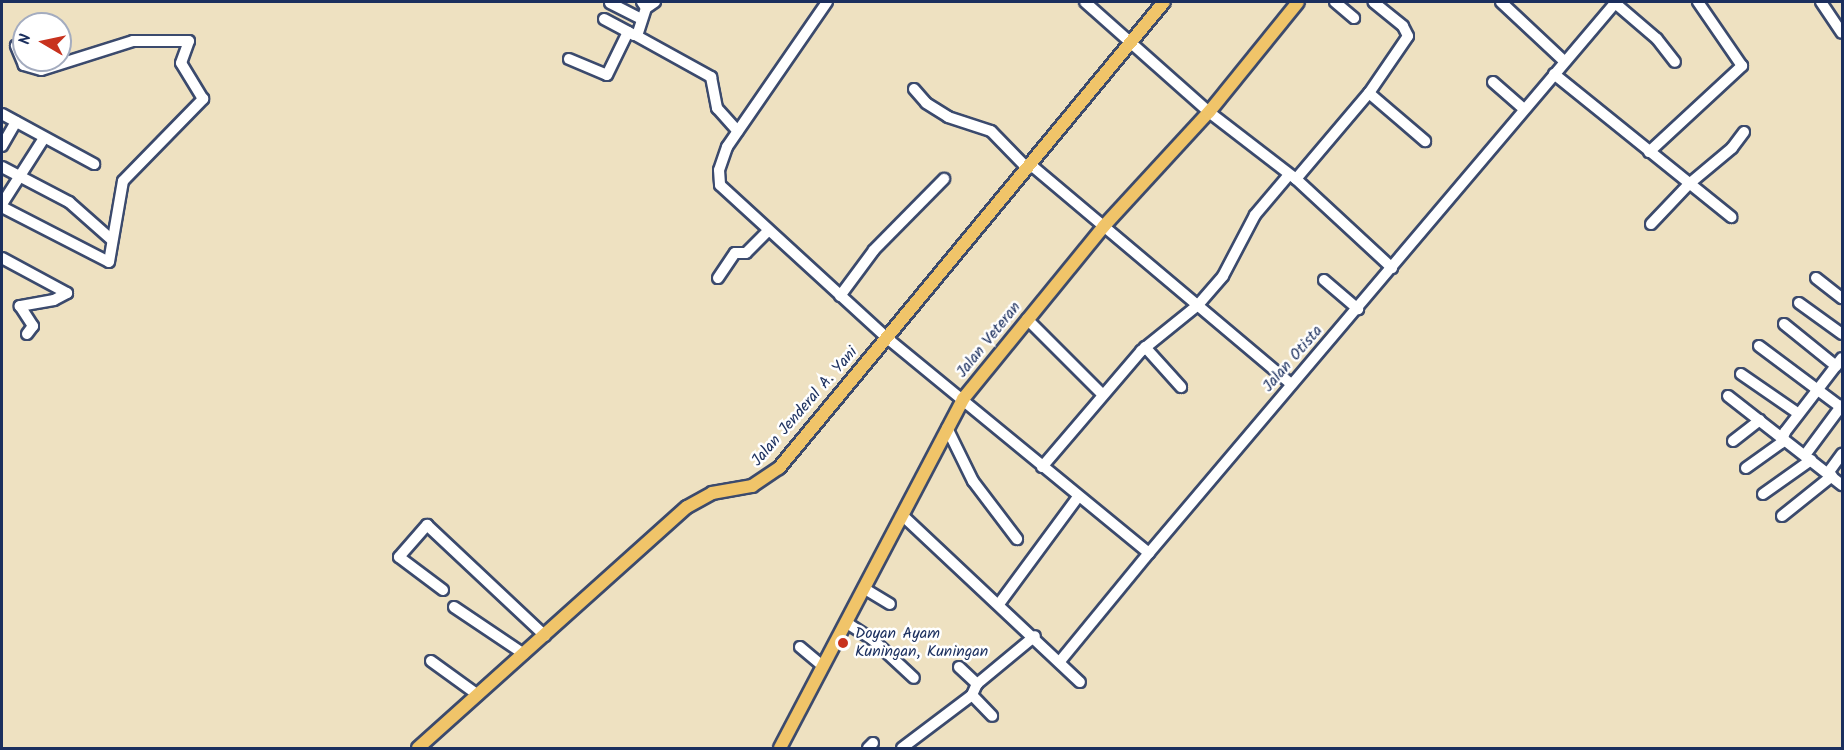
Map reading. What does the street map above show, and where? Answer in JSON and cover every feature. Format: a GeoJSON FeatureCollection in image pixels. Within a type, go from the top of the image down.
{"type":"FeatureCollection","features":[{"type":"Feature","properties":{"kind":"main road","name":"Jalan Jenderal A. Yani"},"geometry":{"type":"LineString","coordinates":[[418,748],[698,499],[764,481],[1029,167],[1164,2]]}},
{"type":"Feature","properties":{"kind":"main road","name":"Jalan Veteran"},"geometry":{"type":"LineString","coordinates":[[780,748],[865,590],[963,399],[1104,226],[1209,112],[1298,2]]}},
{"type":"Feature","properties":{"kind":"street"},"geometry":{"type":"LineString","coordinates":[[827,2],[738,130],[719,170],[720,185],[886,338],[1149,553]]}},
{"type":"Feature","properties":{"kind":"street"},"geometry":{"type":"LineString","coordinates":[[1085,2],[1132,41],[1209,112],[1292,178],[1392,268]]}},
{"type":"Feature","properties":{"kind":"street"},"geometry":{"type":"LineString","coordinates":[[1335,2],[1354,18]]}},
{"type":"Feature","properties":{"kind":"street"},"geometry":{"type":"LineString","coordinates":[[1042,467],[1101,393],[1145,347],[1198,304],[1231,265],[1238,243],[1255,215],[1369,93],[1408,36],[1403,26],[1373,2]]}},
{"type":"Feature","properties":{"kind":"street"},"geometry":{"type":"LineString","coordinates":[[1502,2],[1563,60]]}},
{"type":"Feature","properties":{"kind":"street"},"geometry":{"type":"LineString","coordinates":[[1615,2],[1657,39],[1676,62]]}},
{"type":"Feature","properties":{"kind":"street","name":"Jalan Otista"},"geometry":{"type":"LineString","coordinates":[[1061,660],[1291,384],[1358,309],[1554,74],[1563,60],[1615,2]]}},
{"type":"Feature","properties":{"kind":"street"},"geometry":{"type":"LineString","coordinates":[[1649,152],[1742,66],[1698,2]]}},
{"type":"Feature","properties":{"kind":"street"},"geometry":{"type":"LineString","coordinates":[[1821,2],[1842,33]]}},
{"type":"Feature","properties":{"kind":"street"},"geometry":{"type":"LineString","coordinates":[[610,3],[641,20]]}},
{"type":"Feature","properties":{"kind":"street"},"geometry":{"type":"LineString","coordinates":[[570,59],[607,75],[641,20],[648,4]]}},
{"type":"Feature","properties":{"kind":"street"},"geometry":{"type":"LineString","coordinates":[[604,19],[711,77],[715,85],[717,108],[738,130]]}},
{"type":"Feature","properties":{"kind":"street"},"geometry":{"type":"LineString","coordinates":[[44,138],[2,206],[108,262],[123,182],[203,99],[181,63],[189,41],[133,40],[72,60]]}},
{"type":"Feature","properties":{"kind":"street"},"geometry":{"type":"LineString","coordinates":[[1554,74],[1731,217]]}},
{"type":"Feature","properties":{"kind":"street"},"geometry":{"type":"LineString","coordinates":[[1493,82],[1524,110]]}},
{"type":"Feature","properties":{"kind":"street"},"geometry":{"type":"LineString","coordinates":[[914,89],[926,103],[948,117],[991,131],[1029,167],[1104,226],[1291,384]]}},
{"type":"Feature","properties":{"kind":"street"},"geometry":{"type":"LineString","coordinates":[[1369,93],[1425,141]]}},
{"type":"Feature","properties":{"kind":"street"},"geometry":{"type":"LineString","coordinates":[[2,114],[94,164]]}},
{"type":"Feature","properties":{"kind":"street"},"geometry":{"type":"LineString","coordinates":[[2,146],[16,122]]}},
{"type":"Feature","properties":{"kind":"street"},"geometry":{"type":"LineString","coordinates":[[1651,225],[1689,184],[1732,148],[1743,132]]}},
{"type":"Feature","properties":{"kind":"street"},"geometry":{"type":"LineString","coordinates":[[2,168],[75,206],[112,240]]}},
{"type":"Feature","properties":{"kind":"street"},"geometry":{"type":"LineString","coordinates":[[840,296],[874,250],[944,179]]}},
{"type":"Feature","properties":{"kind":"street"},"geometry":{"type":"LineString","coordinates":[[718,279],[735,253],[747,253],[768,231]]}},
{"type":"Feature","properties":{"kind":"street"},"geometry":{"type":"LineString","coordinates":[[2,258],[67,292],[67,296],[20,306],[33,326],[27,334]]}},
{"type":"Feature","properties":{"kind":"street"},"geometry":{"type":"LineString","coordinates":[[1816,278],[1842,298]]}},
{"type":"Feature","properties":{"kind":"street"},"geometry":{"type":"LineString","coordinates":[[1323,280],[1358,309]]}},
{"type":"Feature","properties":{"kind":"street"},"geometry":{"type":"LineString","coordinates":[[1799,303],[1842,334]]}},
{"type":"Feature","properties":{"kind":"street"},"geometry":{"type":"LineString","coordinates":[[1027,319],[1101,393]]}},
{"type":"Feature","properties":{"kind":"street"},"geometry":{"type":"LineString","coordinates":[[1746,468],[1781,443],[1799,414],[1839,362],[1784,324]]}},
{"type":"Feature","properties":{"kind":"street"},"geometry":{"type":"LineString","coordinates":[[1759,346],[1842,407],[1808,457],[1763,494]]}},
{"type":"Feature","properties":{"kind":"street"},"geometry":{"type":"LineString","coordinates":[[1145,347],[1180,387]]}},
{"type":"Feature","properties":{"kind":"street"},"geometry":{"type":"LineString","coordinates":[[1741,374],[1799,414]]}},
{"type":"Feature","properties":{"kind":"street"},"geometry":{"type":"LineString","coordinates":[[1728,396],[1842,485]]}},
{"type":"Feature","properties":{"kind":"street"},"geometry":{"type":"LineString","coordinates":[[1733,441],[1760,420]]}},
{"type":"Feature","properties":{"kind":"street"},"geometry":{"type":"LineString","coordinates":[[947,428],[973,481],[1017,539]]}},
{"type":"Feature","properties":{"kind":"street"},"geometry":{"type":"LineString","coordinates":[[1782,516],[1830,475],[1842,454]]}},
{"type":"Feature","properties":{"kind":"street"},"geometry":{"type":"LineString","coordinates":[[999,604],[1078,497]]}},
{"type":"Feature","properties":{"kind":"street"},"geometry":{"type":"LineString","coordinates":[[902,515],[1061,660],[1080,682]]}},
{"type":"Feature","properties":{"kind":"street"},"geometry":{"type":"LineString","coordinates":[[443,590],[399,557],[427,525],[545,636]]}},
{"type":"Feature","properties":{"kind":"street"},"geometry":{"type":"LineString","coordinates":[[865,590],[890,604]]}},
{"type":"Feature","properties":{"kind":"street"},"geometry":{"type":"LineString","coordinates":[[454,608],[524,654]]}},
{"type":"Feature","properties":{"kind":"street"},"geometry":{"type":"LineString","coordinates":[[847,623],[872,639],[914,678]]}},
{"type":"Feature","properties":{"kind":"street"},"geometry":{"type":"LineString","coordinates":[[902,748],[972,695],[977,684],[1035,636]]}},
{"type":"Feature","properties":{"kind":"street"},"geometry":{"type":"LineString","coordinates":[[800,647],[823,666]]}},
{"type":"Feature","properties":{"kind":"street"},"geometry":{"type":"LineString","coordinates":[[431,661],[478,695]]}},
{"type":"Feature","properties":{"kind":"street"},"geometry":{"type":"LineString","coordinates":[[959,667],[977,684]]}},
{"type":"Feature","properties":{"kind":"street"},"geometry":{"type":"LineString","coordinates":[[972,695],[992,716]]}},
{"type":"Feature","properties":{"kind":"place","name":"Doyan Ayam Kuningan, Kuningan"},"geometry":{"type":"Point","coordinates":[843,643]}}]}
